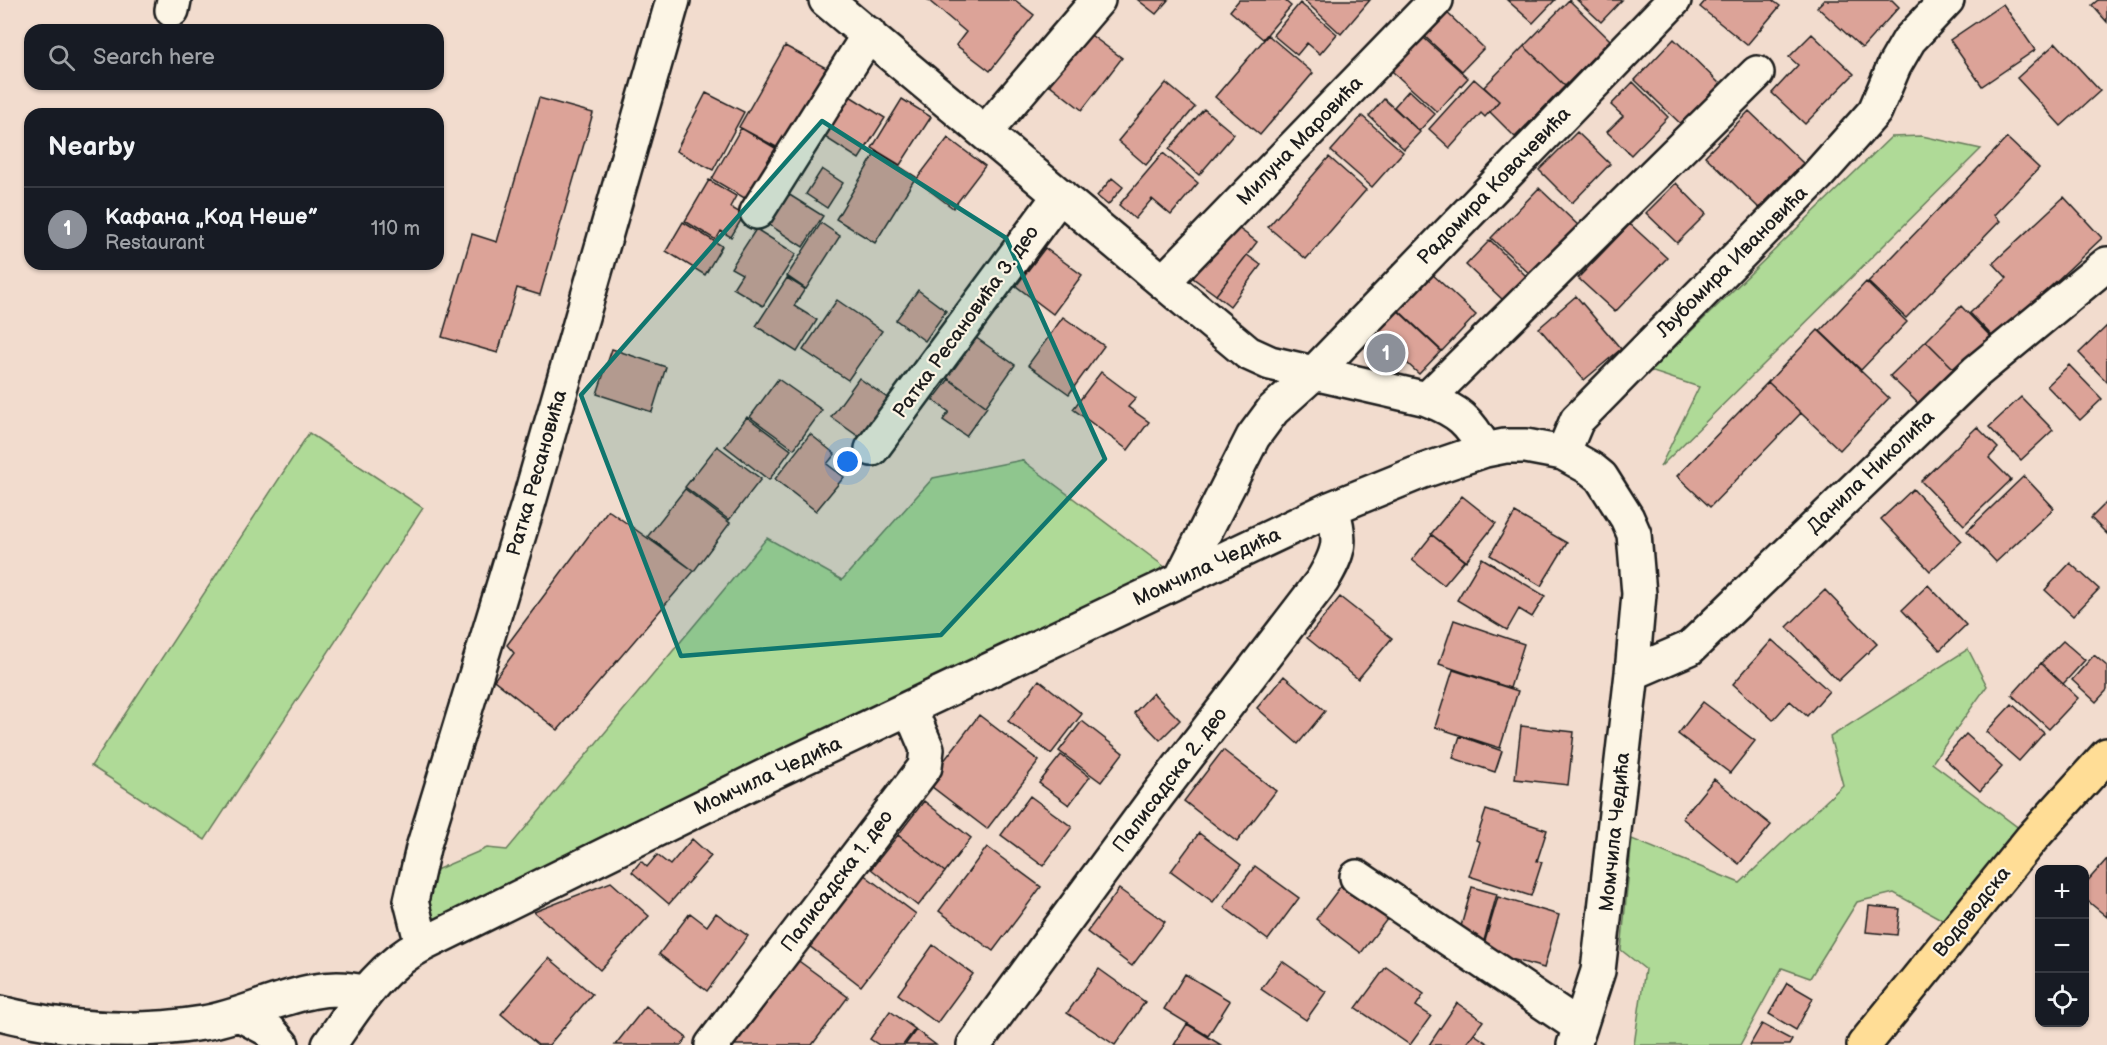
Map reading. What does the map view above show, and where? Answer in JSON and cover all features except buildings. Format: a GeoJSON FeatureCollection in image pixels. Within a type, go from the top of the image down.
{"type":"FeatureCollection","features":[{"type":"Feature","properties":{"kind":"main road","name":"Водоводска"},"geometry":{"type":"LineString","coordinates":[[1864,1045],[2032,838],[2107,755]]}},
{"type":"Feature","properties":{"kind":"street","name":"Ратка Ресановића"},"geometry":{"type":"LineString","coordinates":[[422,945],[411,901],[423,848],[528,505],[673,0]]}},
{"type":"Feature","properties":{"kind":"street"},"geometry":{"type":"LineString","coordinates":[[826,0],[986,131],[1248,353],[1270,363],[1427,399],[1462,417],[1473,428],[1485,450]]}},
{"type":"Feature","properties":{"kind":"street"},"geometry":{"type":"LineString","coordinates":[[986,131],[1098,0]]}},
{"type":"Feature","properties":{"kind":"street","name":"Милуна Маровића"},"geometry":{"type":"LineString","coordinates":[[1164,281],[1436,0]]}},
{"type":"Feature","properties":{"kind":"street","name":"Радомира Ковачевића"},"geometry":{"type":"LineString","coordinates":[[1314,373],[1674,0]]}},
{"type":"Feature","properties":{"kind":"street","name":"Љубомира Ивановића"},"geometry":{"type":"LineString","coordinates":[[1563,453],[1577,420],[1817,176],[1875,111],[1894,66],[1909,40],[1947,0]]}},
{"type":"Feature","properties":{"kind":"street"},"geometry":{"type":"LineString","coordinates":[[757,212],[869,34]]}},
{"type":"Feature","properties":{"kind":"street"},"geometry":{"type":"LineString","coordinates":[[1427,399],[1757,73]]}},
{"type":"Feature","properties":{"kind":"street","name":"Ратка Ресановића 3. део"},"geometry":{"type":"LineString","coordinates":[[872,449],[1060,195]]}},
{"type":"Feature","properties":{"kind":"street","name":"Данила Николића"},"geometry":{"type":"LineString","coordinates":[[1632,673],[1690,648],[1976,372],[2107,264]]}},
{"type":"Feature","properties":{"kind":"street"},"geometry":{"type":"LineString","coordinates":[[1181,579],[1253,437],[1274,410],[1314,373]]}},
{"type":"Feature","properties":{"kind":"street","name":"Момчила Чедића"},"geometry":{"type":"LineString","coordinates":[[329,1045],[366,993],[391,964],[422,945],[764,777],[1332,508],[1423,471],[1485,450],[1506,446],[1526,446],[1563,453],[1600,477],[1634,534],[1639,594],[1632,673],[1598,971],[1577,1036]]}},
{"type":"Feature","properties":{"kind":"street","name":"Палисадска 2. део"},"geometry":{"type":"LineString","coordinates":[[974,1045],[1157,796],[1322,581],[1339,546],[1339,531],[1332,508]]}},
{"type":"Feature","properties":{"kind":"street","name":"Палисадска 1. део"},"geometry":{"type":"LineString","coordinates":[[712,1045],[925,767],[927,750],[910,709]]}},
{"type":"Feature","properties":{"kind":"street"},"geometry":{"type":"LineString","coordinates":[[1357,877],[1577,1036]]}},
{"type":"Feature","properties":{"kind":"street"},"geometry":{"type":"LineString","coordinates":[[0,1013],[40,1023],[161,1037],[312,990],[330,987],[347,988],[366,993]]}},
{"type":"Feature","properties":{"kind":"street"},"geometry":{"type":"LineString","coordinates":[[239,1014],[269,1030],[282,1045]]}},
{"type":"Feature","properties":{"kind":"highlighted area"},"geometry":{"type":"Polygon","coordinates":[[[822,121],[1006,238],[1105,459],[941,635],[681,656],[581,395],[822,121]]]}},
{"type":"Feature","properties":{"kind":"green space"},"geometry":{"type":"Polygon","coordinates":[[[1922,136],[1981,149],[1660,467],[1699,387],[1650,371],[1891,137],[1922,136]]]}},
{"type":"Feature","properties":{"kind":"green space"},"geometry":{"type":"Polygon","coordinates":[[[309,433],[423,508],[205,840],[91,766],[309,433]]]}},
{"type":"Feature","properties":{"kind":"green space"},"geometry":{"type":"Polygon","coordinates":[[[1022,460],[1181,579],[422,945],[415,879],[487,848],[507,850],[767,538],[842,580],[933,478],[1022,460]]]}},
{"type":"Feature","properties":{"kind":"green space"},"geometry":{"type":"Polygon","coordinates":[[[1968,649],[1987,686],[1932,763],[2032,838],[1959,929],[1894,893],[1857,902],[1810,978],[1782,968],[1740,1045],[1634,1045],[1645,969],[1621,950],[1632,839],[1740,883],[1843,785],[1830,737],[1968,649]]]}},
{"type":"Feature","properties":{"kind":"place","name":"Кафана „Код Неше”"},"geometry":{"type":"Point","coordinates":[1386,353]}}]}
